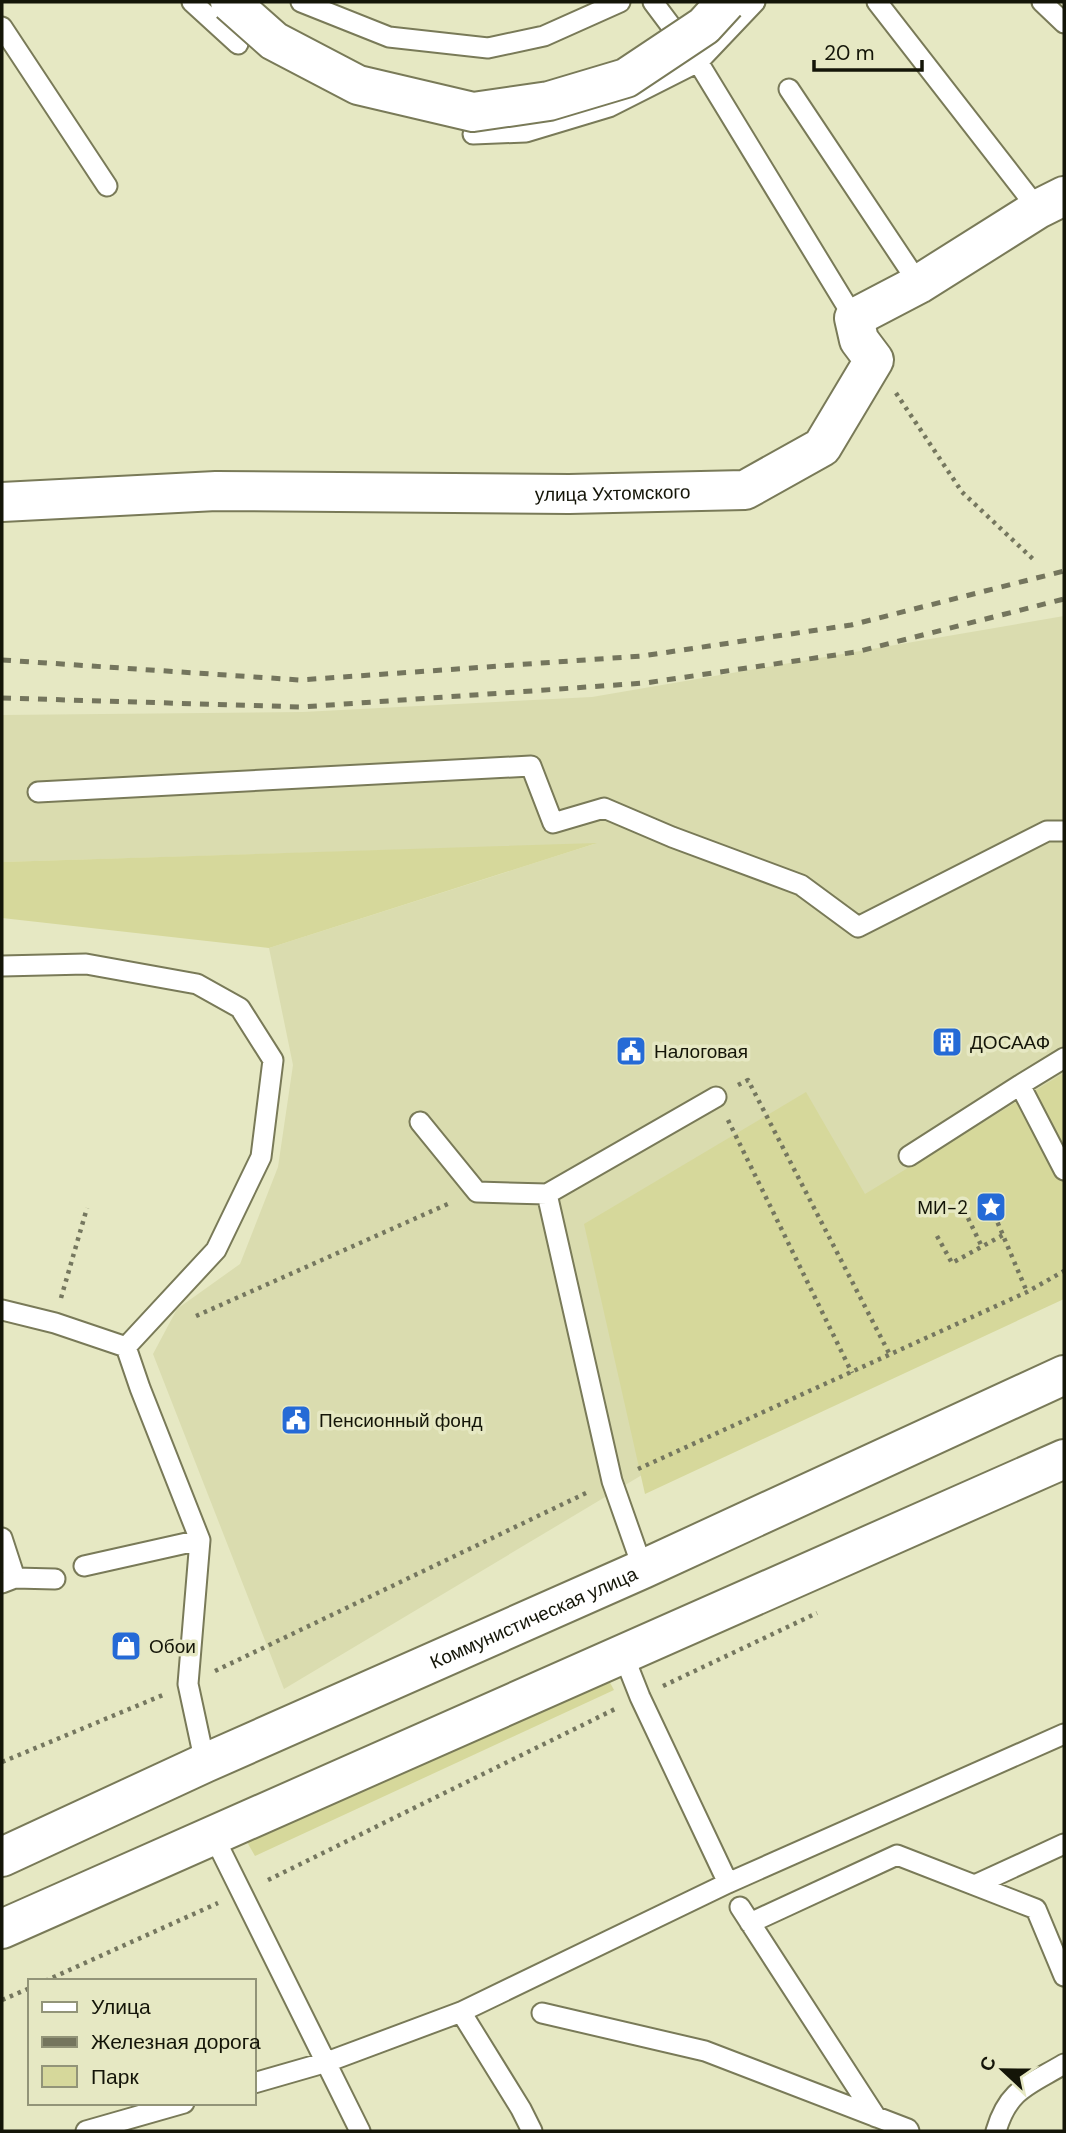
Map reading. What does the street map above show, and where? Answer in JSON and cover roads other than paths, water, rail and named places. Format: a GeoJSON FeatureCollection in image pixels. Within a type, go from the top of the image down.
{"type":"FeatureCollection","features":[{"type":"Feature","properties":{"kind":"main road"},"geometry":{"type":"LineString","coordinates":[[230,2],[274,41],[358,85],[473,111],[549,102],[626,78],[704,26],[726,2]]}},
{"type":"Feature","properties":{"kind":"main road"},"geometry":{"type":"LineString","coordinates":[[854,318],[919,284],[1051,203]]}},
{"type":"Feature","properties":{"kind":"main road","name":"улица Ухтомского"},"geometry":{"type":"LineString","coordinates":[[2,502],[216,491],[569,494],[745,490],[822,447],[874,360],[859,340],[854,318]]}},
{"type":"Feature","properties":{"kind":"main road","name":"Коммунистическая улица"},"geometry":{"type":"LineString","coordinates":[[2,1857],[205,1763],[643,1569],[1064,1375]]}},
{"type":"Feature","properties":{"kind":"main road"},"geometry":{"type":"LineString","coordinates":[[2,1928],[1064,1459]]}},
{"type":"Feature","properties":{"kind":"lane"},"geometry":{"type":"LineString","coordinates":[[192,2],[238,44]]}},
{"type":"Feature","properties":{"kind":"lane"},"geometry":{"type":"LineString","coordinates":[[302,2],[389,37],[488,48],[544,36],[620,2]]}},
{"type":"Feature","properties":{"kind":"lane"},"geometry":{"type":"LineString","coordinates":[[653,2],[698,62],[854,318]]}},
{"type":"Feature","properties":{"kind":"lane"},"geometry":{"type":"LineString","coordinates":[[474,134],[526,132],[609,107],[698,62],[755,2]]}},
{"type":"Feature","properties":{"kind":"lane"},"geometry":{"type":"LineString","coordinates":[[877,2],[1051,203]]}},
{"type":"Feature","properties":{"kind":"lane"},"geometry":{"type":"LineString","coordinates":[[1042,2],[1064,23]]}},
{"type":"Feature","properties":{"kind":"lane"},"geometry":{"type":"LineString","coordinates":[[2,27],[107,186]]}},
{"type":"Feature","properties":{"kind":"lane"},"geometry":{"type":"LineString","coordinates":[[789,89],[919,284]]}},
{"type":"Feature","properties":{"kind":"lane"},"geometry":{"type":"LineString","coordinates":[[38,792],[531,766],[553,823],[604,808],[672,837],[801,885],[858,927],[1047,831],[1064,831]]}},
{"type":"Feature","properties":{"kind":"lane"},"geometry":{"type":"LineString","coordinates":[[2,966],[86,964],[197,984],[240,1008],[273,1060],[261,1157],[216,1250],[126,1347]]}},
{"type":"Feature","properties":{"kind":"lane"},"geometry":{"type":"LineString","coordinates":[[909,1156],[1064,1058]]}},
{"type":"Feature","properties":{"kind":"lane"},"geometry":{"type":"LineString","coordinates":[[1020,1085],[1064,1170]]}},
{"type":"Feature","properties":{"kind":"lane"},"geometry":{"type":"LineString","coordinates":[[420,1122],[477,1192],[547,1194],[716,1097]]}},
{"type":"Feature","properties":{"kind":"lane"},"geometry":{"type":"LineString","coordinates":[[547,1194],[612,1481],[643,1569]]}},
{"type":"Feature","properties":{"kind":"lane"},"geometry":{"type":"LineString","coordinates":[[2,1310],[55,1323],[126,1347]]}},
{"type":"Feature","properties":{"kind":"lane"},"geometry":{"type":"LineString","coordinates":[[126,1347],[200,1541],[188,1684],[205,1763]]}},
{"type":"Feature","properties":{"kind":"lane"},"geometry":{"type":"LineString","coordinates":[[2,1538],[8,1580],[55,1578]]}},
{"type":"Feature","properties":{"kind":"lane"},"geometry":{"type":"LineString","coordinates":[[84,1566],[200,1541]]}},
{"type":"Feature","properties":{"kind":"lane"},"geometry":{"type":"LineString","coordinates":[[623,1654],[640,1697],[728,1883]]}},
{"type":"Feature","properties":{"kind":"lane"},"geometry":{"type":"LineString","coordinates":[[256,2082],[327,2062],[461,2012],[728,1883],[1064,1734]]}},
{"type":"Feature","properties":{"kind":"lane"},"geometry":{"type":"LineString","coordinates":[[214,1835],[360,2131]]}},
{"type":"Feature","properties":{"kind":"lane"},"geometry":{"type":"LineString","coordinates":[[975,1885],[1064,1844]]}},
{"type":"Feature","properties":{"kind":"lane"},"geometry":{"type":"LineString","coordinates":[[876,2116],[745,1915],[897,1855],[1036,1909],[1064,1976]]}},
{"type":"Feature","properties":{"kind":"lane"},"geometry":{"type":"LineString","coordinates":[[461,2012],[532,2131]]}},
{"type":"Feature","properties":{"kind":"lane"},"geometry":{"type":"LineString","coordinates":[[542,2013],[705,2051],[909,2131]]}},
{"type":"Feature","properties":{"kind":"lane"},"geometry":{"type":"LineString","coordinates":[[996,2131],[1001,2114],[1015,2093],[1064,2064]]}},
{"type":"Feature","properties":{"kind":"lane"},"geometry":{"type":"LineString","coordinates":[[86,2131],[177,2105]]}},
{"type":"Feature","properties":{"kind":"railway"},"geometry":{"type":"LineString","coordinates":[[2,660],[300,680],[642,656],[851,625],[1064,571]]}},
{"type":"Feature","properties":{"kind":"railway"},"geometry":{"type":"LineString","coordinates":[[2,698],[302,707],[645,683],[856,652],[1064,599]]}},
{"type":"Feature","properties":{"kind":"place","name":"ДОСААФ"},"geometry":{"type":"Point","coordinates":[947,1042]}},
{"type":"Feature","properties":{"kind":"place","name":"Налоговая"},"geometry":{"type":"Point","coordinates":[631,1051]}},
{"type":"Feature","properties":{"kind":"place","name":"МИ-2"},"geometry":{"type":"Point","coordinates":[991,1207]}},
{"type":"Feature","properties":{"kind":"place","name":"Пенсионный фонд"},"geometry":{"type":"Point","coordinates":[296,1420]}},
{"type":"Feature","properties":{"kind":"place","name":"Обои"},"geometry":{"type":"Point","coordinates":[126,1646]}}]}
